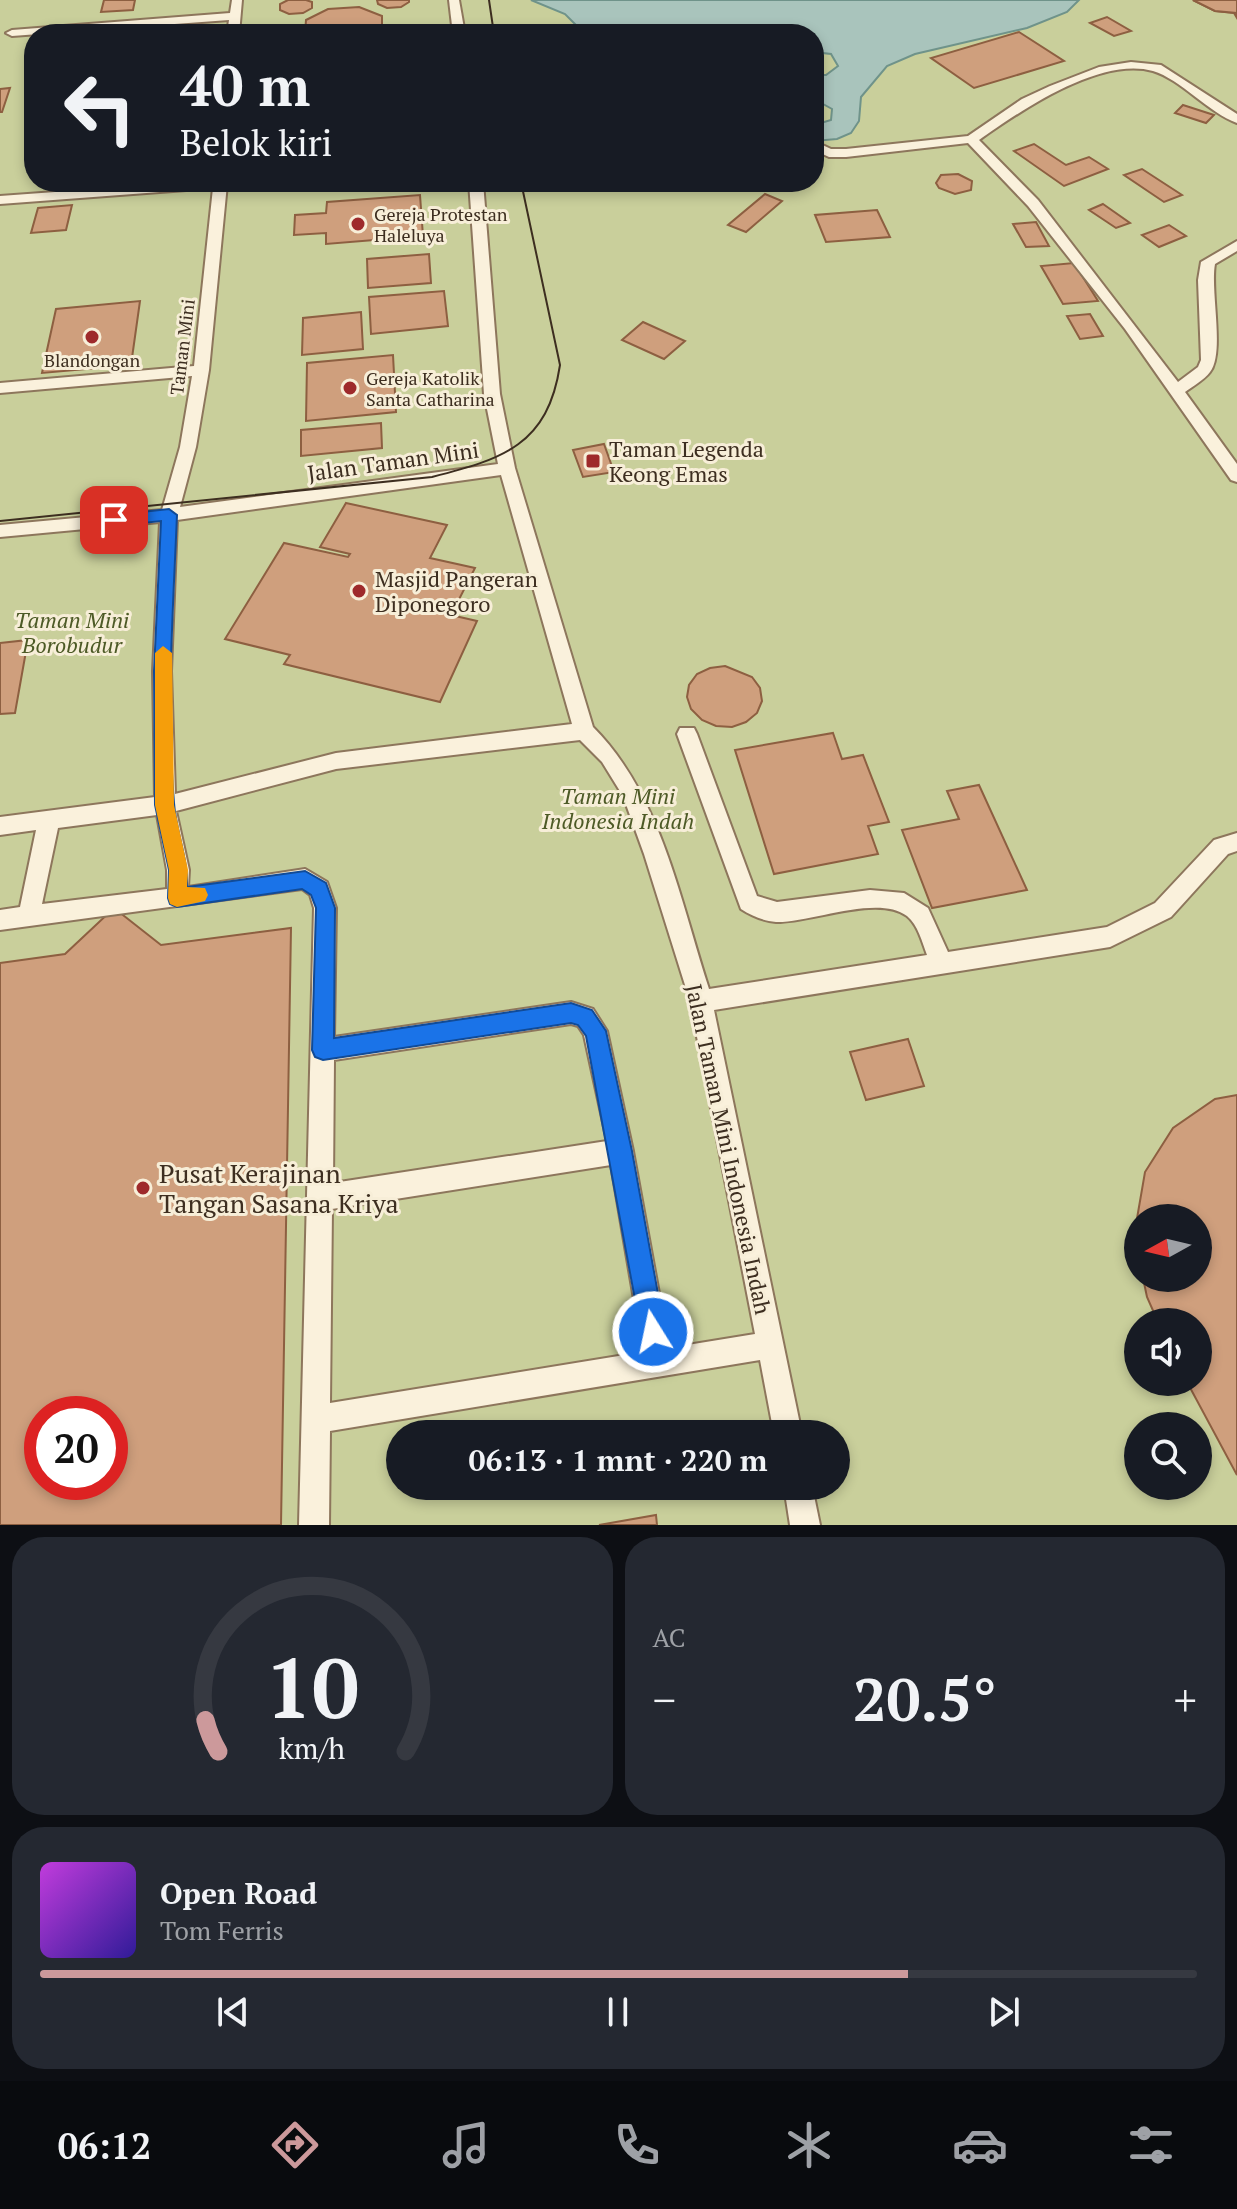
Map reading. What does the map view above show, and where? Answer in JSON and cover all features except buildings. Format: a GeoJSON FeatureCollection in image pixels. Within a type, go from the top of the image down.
{"type":"FeatureCollection","features":[{"type":"Feature","properties":{"kind":"lane"},"geometry":{"type":"LineString","coordinates":[[234,24],[237,0]]}},
{"type":"Feature","properties":{"kind":"lane"},"geometry":{"type":"LineString","coordinates":[[454,0],[458,24]]}},
{"type":"Feature","properties":{"kind":"lane"},"geometry":{"type":"LineString","coordinates":[[130,24],[235,16]]}},
{"type":"Feature","properties":{"kind":"lane"},"geometry":{"type":"LineString","coordinates":[[12,33],[24,32]]}},
{"type":"Feature","properties":{"kind":"lane"},"geometry":{"type":"LineString","coordinates":[[824,150],[846,153],[971,139],[1026,102],[1054,89],[1103,70],[1131,66],[1157,68],[1237,119]]}},
{"type":"Feature","properties":{"kind":"lane"},"geometry":{"type":"LineString","coordinates":[[971,139],[1033,203],[1130,326],[1237,476]]}},
{"type":"Feature","properties":{"kind":"lane"},"geometry":{"type":"LineString","coordinates":[[0,200],[104,192]]}},
{"type":"Feature","properties":{"kind":"lane","name":"Taman Mini"},"geometry":{"type":"LineString","coordinates":[[177,898],[178,870],[165,805],[162,671],[169,515],[188,447],[201,370],[219,192]]}},
{"type":"Feature","properties":{"kind":"lane","name":"Jalan Taman Mini"},"geometry":{"type":"LineString","coordinates":[[0,531],[169,515],[507,468],[492,394],[477,192]]}},
{"type":"Feature","properties":{"kind":"lane"},"geometry":{"type":"LineString","coordinates":[[1177,391],[1204,370],[1209,360],[1205,280],[1208,262],[1237,245]]}},
{"type":"Feature","properties":{"kind":"lane"},"geometry":{"type":"LineString","coordinates":[[0,388],[201,370]]}},
{"type":"Feature","properties":{"kind":"lane","name":"Jalan Taman Mini Indonesia Indah"},"geometry":{"type":"LineString","coordinates":[[507,468],[584,731],[609,756],[632,793],[655,854],[701,1001],[785,1420]]}},
{"type":"Feature","properties":{"kind":"lane"},"geometry":{"type":"LineString","coordinates":[[0,826],[165,805],[336,761],[584,731]]}},
{"type":"Feature","properties":{"kind":"lane"},"geometry":{"type":"LineString","coordinates":[[687,734],[749,902],[760,909],[777,912],[882,898],[901,900],[918,911],[942,965]]}},
{"type":"Feature","properties":{"kind":"lane"},"geometry":{"type":"LineString","coordinates":[[29,916],[49,820]]}},
{"type":"Feature","properties":{"kind":"lane"},"geometry":{"type":"LineString","coordinates":[[701,1001],[1110,937],[1163,910],[1221,847],[1237,842]]}},
{"type":"Feature","properties":{"kind":"lane"},"geometry":{"type":"LineString","coordinates":[[0,920],[305,879],[319,889],[325,908],[314,1525]]}},
{"type":"Feature","properties":{"kind":"lane"},"geometry":{"type":"LineString","coordinates":[[323,1050],[571,1013],[585,1017],[595,1031],[621,1151],[658,1363]]}},
{"type":"Feature","properties":{"kind":"lane"},"geometry":{"type":"LineString","coordinates":[[320,1198],[621,1151]]}},
{"type":"Feature","properties":{"kind":"lane"},"geometry":{"type":"LineString","coordinates":[[316,1419],[770,1345]]}},
{"type":"Feature","properties":{"kind":"lane"},"geometry":{"type":"LineString","coordinates":[[801,1500],[805,1525]]}},
{"type":"Feature","properties":{"kind":"green space","name":"Taman Mini Indonesia Indah"},"geometry":{"type":"Polygon","coordinates":[[[0,0],[1237,0],[1237,1525],[0,1525],[0,0]]]}},
{"type":"Feature","properties":{"kind":"water"},"geometry":{"type":"Polygon","coordinates":[[[531,0],[1079,0],[1067,12],[1027,28],[915,54],[887,66],[861,97],[859,121],[851,133],[824,140],[824,122],[831,120],[832,109],[824,105],[824,75],[838,66],[831,54],[824,53],[824,24],[575,24],[565,14],[531,0]]]}},
{"type":"Feature","properties":{"kind":"tram line"},"geometry":{"type":"LineString","coordinates":[[489,0],[493,24]]}},
{"type":"Feature","properties":{"kind":"tram line"},"geometry":{"type":"LineString","coordinates":[[0,521],[432,477],[501,455],[533,431],[545,414],[560,365],[523,192]]}},
{"type":"Feature","properties":{"kind":"slow traffic"},"geometry":{"type":"LineString","coordinates":[[163,653],[165,805],[178,870],[177,898],[198,895]]}},
{"type":"Feature","properties":{"kind":"place","name":"Gereja Protestan Haleluya"},"geometry":{"type":"Point","coordinates":[358,224]}},
{"type":"Feature","properties":{"kind":"place","name":"Blandongan"},"geometry":{"type":"Point","coordinates":[92,337]}},
{"type":"Feature","properties":{"kind":"place","name":"Gereja Katolik Santa Catharina"},"geometry":{"type":"Point","coordinates":[350,388]}},
{"type":"Feature","properties":{"kind":"place","name":"Taman Legenda Keong Emas"},"geometry":{"type":"Point","coordinates":[593,461]}},
{"type":"Feature","properties":{"kind":"place","name":"Masjid Pangeran Diponegoro"},"geometry":{"type":"Point","coordinates":[359,591]}},
{"type":"Feature","properties":{"kind":"place","name":"Pusat Kerajinan Tangan Sasana Kriya"},"geometry":{"type":"Point","coordinates":[143,1188]}},
{"type":"Feature","properties":{"kind":"route"},"geometry":{"type":"LineString","coordinates":[[114,520],[169,515],[162,671],[164,779],[165,805],[178,870],[177,898],[305,879],[319,889],[325,908],[323,1050],[571,1013],[585,1017],[595,1031],[621,1151],[653,1332]]}},
{"type":"Feature","properties":{"kind":"park label","name":"Taman Mini Borobudur"},"geometry":{"type":"Point","coordinates":[72,632]}}]}
